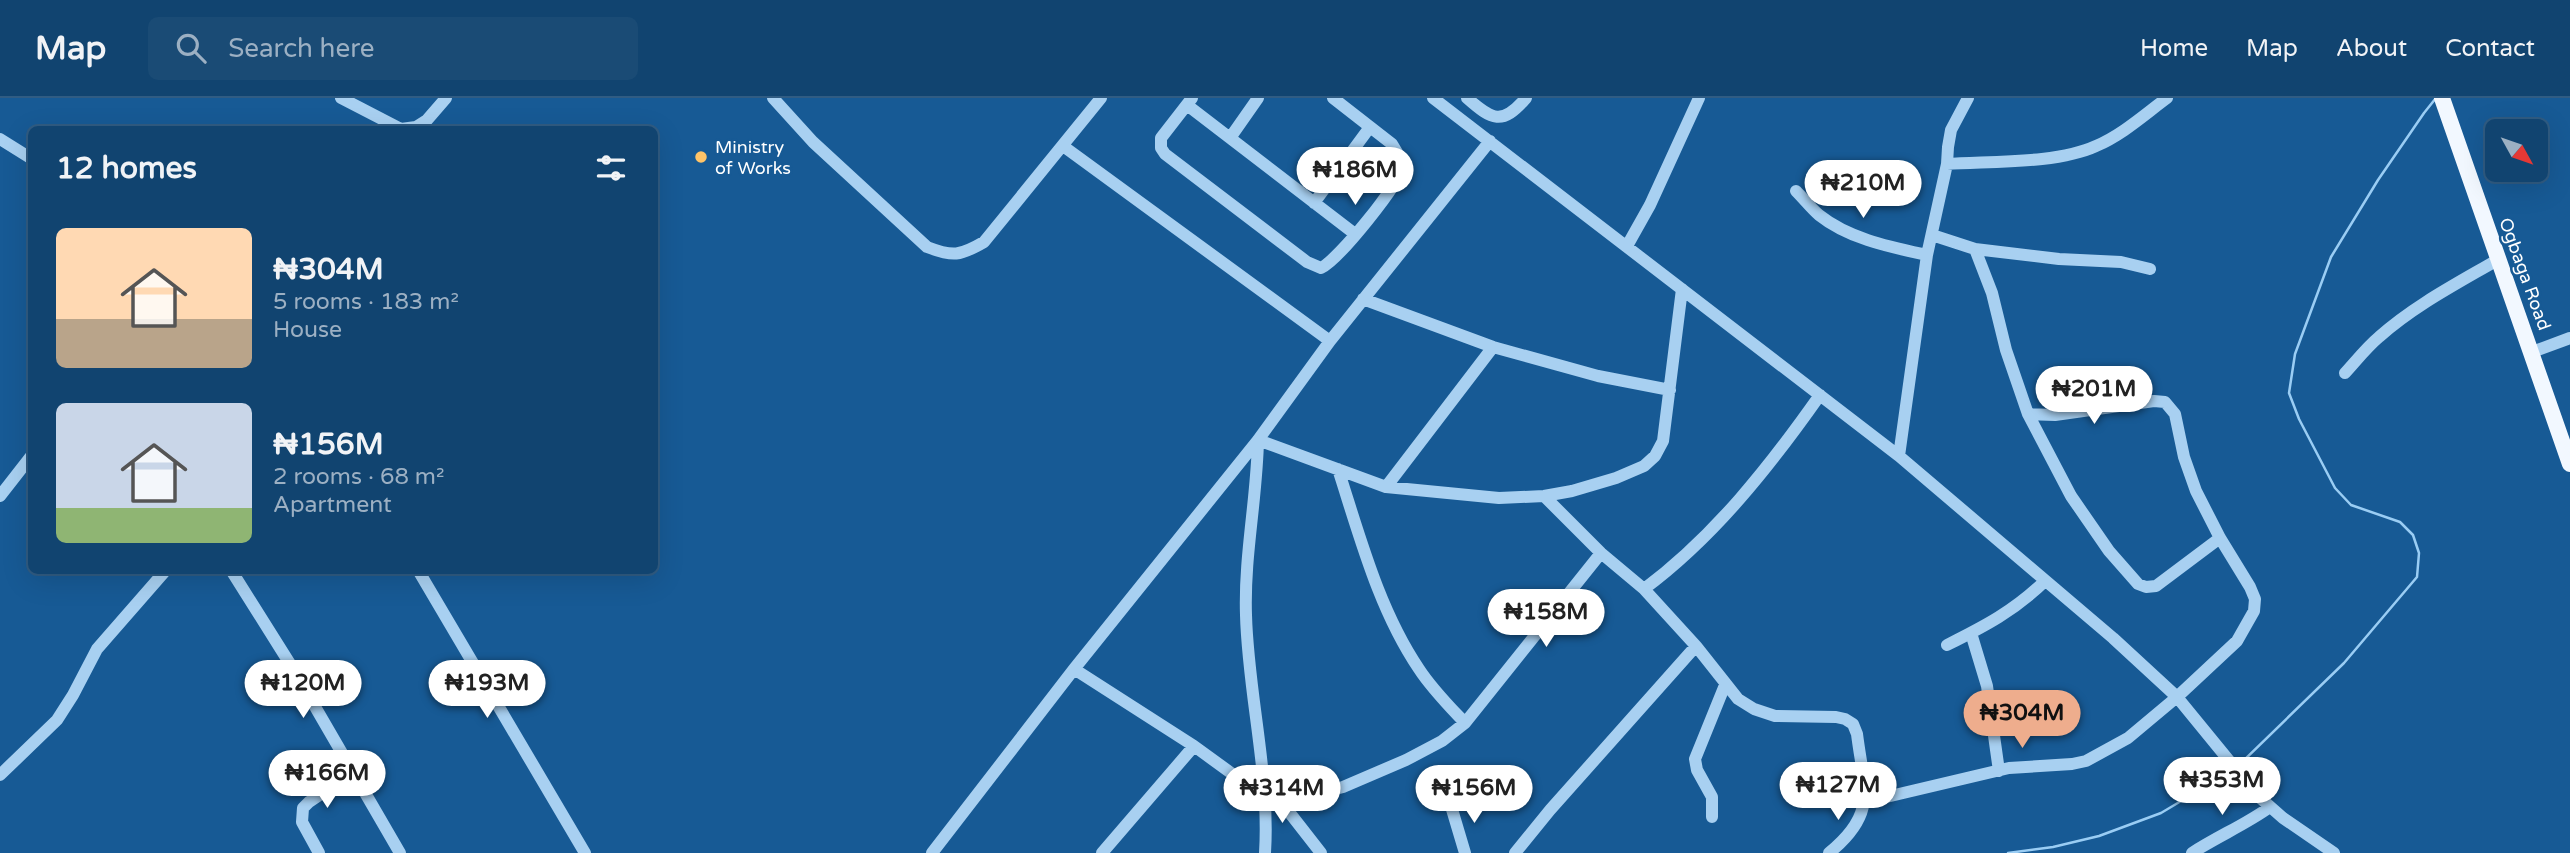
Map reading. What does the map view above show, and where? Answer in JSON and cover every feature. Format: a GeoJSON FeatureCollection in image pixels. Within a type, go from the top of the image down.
{"type":"FeatureCollection","features":[{"type":"Feature","properties":{"kind":"main road","name":"Ogbaga Road"},"geometry":{"type":"LineString","coordinates":[[2443,102],[2570,464]]}},
{"type":"Feature","properties":{"kind":"street"},"geometry":{"type":"LineString","coordinates":[[341,98],[395,126]]}},
{"type":"Feature","properties":{"kind":"street"},"geometry":{"type":"LineString","coordinates":[[418,126],[427,120],[446,98]]}},
{"type":"Feature","properties":{"kind":"street"},"geometry":{"type":"LineString","coordinates":[[773,98],[813,142],[927,247],[945,254],[964,254],[984,242],[1101,98]]}},
{"type":"Feature","properties":{"kind":"street"},"geometry":{"type":"LineString","coordinates":[[1230,138],[1258,98]]}},
{"type":"Feature","properties":{"kind":"street"},"geometry":{"type":"LineString","coordinates":[[1334,98],[1392,144],[1404,164],[1395,185],[1355,234],[1329,264],[1321,268],[1314,267],[1172,160],[1161,148],[1160,142],[1189,101],[1230,138],[1355,234]]}},
{"type":"Feature","properties":{"kind":"street"},"geometry":{"type":"LineString","coordinates":[[1433,98],[1899,456],[2177,696],[2240,776],[2270,807],[2334,853]]}},
{"type":"Feature","properties":{"kind":"street"},"geometry":{"type":"LineString","coordinates":[[1467,98],[1494,117],[1509,115],[1526,98]]}},
{"type":"Feature","properties":{"kind":"street"},"geometry":{"type":"LineString","coordinates":[[1626,246],[1650,205],[1699,98]]}},
{"type":"Feature","properties":{"kind":"street"},"geometry":{"type":"LineString","coordinates":[[1899,456],[1927,255],[1947,164],[1951,130],[1968,98]]}},
{"type":"Feature","properties":{"kind":"street"},"geometry":{"type":"LineString","coordinates":[[1947,164],[2071,155],[2096,146],[2119,133],[2167,98]]}},
{"type":"Feature","properties":{"kind":"street"},"geometry":{"type":"LineString","coordinates":[[1314,203],[1370,127]]}},
{"type":"Feature","properties":{"kind":"street"},"geometry":{"type":"LineString","coordinates":[[0,139],[28,156]]}},
{"type":"Feature","properties":{"kind":"street"},"geometry":{"type":"LineString","coordinates":[[932,853],[1074,669],[1258,440],[1330,341],[1490,141]]}},
{"type":"Feature","properties":{"kind":"street"},"geometry":{"type":"LineString","coordinates":[[1063,146],[1330,341]]}},
{"type":"Feature","properties":{"kind":"street"},"geometry":{"type":"LineString","coordinates":[[1796,191],[1819,215],[1844,232],[1886,246],[1927,255]]}},
{"type":"Feature","properties":{"kind":"street"},"geometry":{"type":"LineString","coordinates":[[1932,235],[1975,249],[2059,259],[2121,262],[2150,269]]}},
{"type":"Feature","properties":{"kind":"street"},"geometry":{"type":"LineString","coordinates":[[1975,249],[1992,293],[2006,350],[2028,414],[2071,496],[2109,551],[2138,584],[2156,586],[2220,538]]}},
{"type":"Feature","properties":{"kind":"street"},"geometry":{"type":"LineString","coordinates":[[2345,373],[2377,338],[2398,321],[2499,259]]}},
{"type":"Feature","properties":{"kind":"street"},"geometry":{"type":"LineString","coordinates":[[1258,440],[1386,487],[1499,498],[1544,496],[1616,478],[1644,466],[1655,456],[1662,441],[1671,390],[1682,289]]}},
{"type":"Feature","properties":{"kind":"street"},"geometry":{"type":"LineString","coordinates":[[1363,299],[1493,347],[1598,376],[1671,390]]}},
{"type":"Feature","properties":{"kind":"street"},"geometry":{"type":"LineString","coordinates":[[2532,352],[2570,338]]}},
{"type":"Feature","properties":{"kind":"street"},"geometry":{"type":"LineString","coordinates":[[1386,487],[1493,347]]}},
{"type":"Feature","properties":{"kind":"street"},"geometry":{"type":"LineString","coordinates":[[1644,589],[1666,572],[1746,491],[1777,456],[1820,395]]}},
{"type":"Feature","properties":{"kind":"street"},"geometry":{"type":"LineString","coordinates":[[1865,802],[1999,771],[2086,761],[2128,738],[2177,696],[2237,640],[2254,611],[2255,599],[2250,587],[2220,538],[2196,491],[2184,457],[2175,414],[2165,402],[2154,401],[2055,415],[2028,414]]}},
{"type":"Feature","properties":{"kind":"street"},"geometry":{"type":"LineString","coordinates":[[1258,440],[1257,475],[1248,551],[1246,615],[1264,797],[1265,853]]}},
{"type":"Feature","properties":{"kind":"street"},"geometry":{"type":"LineString","coordinates":[[0,496],[28,460]]}},
{"type":"Feature","properties":{"kind":"street"},"geometry":{"type":"LineString","coordinates":[[1338,470],[1382,597],[1404,644],[1426,678],[1465,723]]}},
{"type":"Feature","properties":{"kind":"street"},"geometry":{"type":"LineString","coordinates":[[1544,496],[1601,553],[1644,589],[1696,646],[1738,699],[1754,709],[1775,716],[1836,717],[1853,724],[1857,734],[1865,802],[1861,818],[1854,830],[1829,853]]}},
{"type":"Feature","properties":{"kind":"street"},"geometry":{"type":"LineString","coordinates":[[1074,669],[1194,747],[1264,797],[1282,803],[1343,787],[1406,760],[1442,741],[1465,723],[1601,553]]}},
{"type":"Feature","properties":{"kind":"street"},"geometry":{"type":"LineString","coordinates":[[0,775],[57,720],[97,649],[163,574]]}},
{"type":"Feature","properties":{"kind":"street"},"geometry":{"type":"LineString","coordinates":[[234,574],[292,667],[398,852]]}},
{"type":"Feature","properties":{"kind":"street"},"geometry":{"type":"LineString","coordinates":[[420,574],[585,853]]}},
{"type":"Feature","properties":{"kind":"street"},"geometry":{"type":"LineString","coordinates":[[1947,645],[2001,618],[2045,581]]}},
{"type":"Feature","properties":{"kind":"street"},"geometry":{"type":"LineString","coordinates":[[1971,633],[1987,686],[1999,771]]}},
{"type":"Feature","properties":{"kind":"street"},"geometry":{"type":"LineString","coordinates":[[1515,853],[1696,646]]}},
{"type":"Feature","properties":{"kind":"street"},"geometry":{"type":"LineString","coordinates":[[1712,817],[1712,797],[1696,770],[1695,759],[1725,685]]}},
{"type":"Feature","properties":{"kind":"street"},"geometry":{"type":"LineString","coordinates":[[1102,853],[1194,747]]}},
{"type":"Feature","properties":{"kind":"street"},"geometry":{"type":"LineString","coordinates":[[318,853],[303,822],[303,808],[352,773]]}},
{"type":"Feature","properties":{"kind":"street"},"geometry":{"type":"LineString","coordinates":[[1282,803],[1321,853]]}},
{"type":"Feature","properties":{"kind":"street"},"geometry":{"type":"LineString","coordinates":[[1451,806],[1465,853]]}},
{"type":"Feature","properties":{"kind":"street"},"geometry":{"type":"LineString","coordinates":[[2192,853],[2248,823],[2270,807]]}},
{"type":"Feature","properties":{"kind":"waterway"},"geometry":{"type":"LineString","coordinates":[[2238,766],[2344,663],[2417,577],[2419,553],[2413,535],[2400,522],[2351,505],[2335,488],[2299,419],[2289,393],[2295,354],[2331,257],[2378,180],[2436,98]]}},
{"type":"Feature","properties":{"kind":"waterway"},"geometry":{"type":"LineString","coordinates":[[2008,853],[2053,847],[2099,836],[2161,813],[2233,770]]}},
{"type":"Feature","properties":{"kind":"place","name":"Ministry of Works"},"geometry":{"type":"Point","coordinates":[701,157]}}]}
